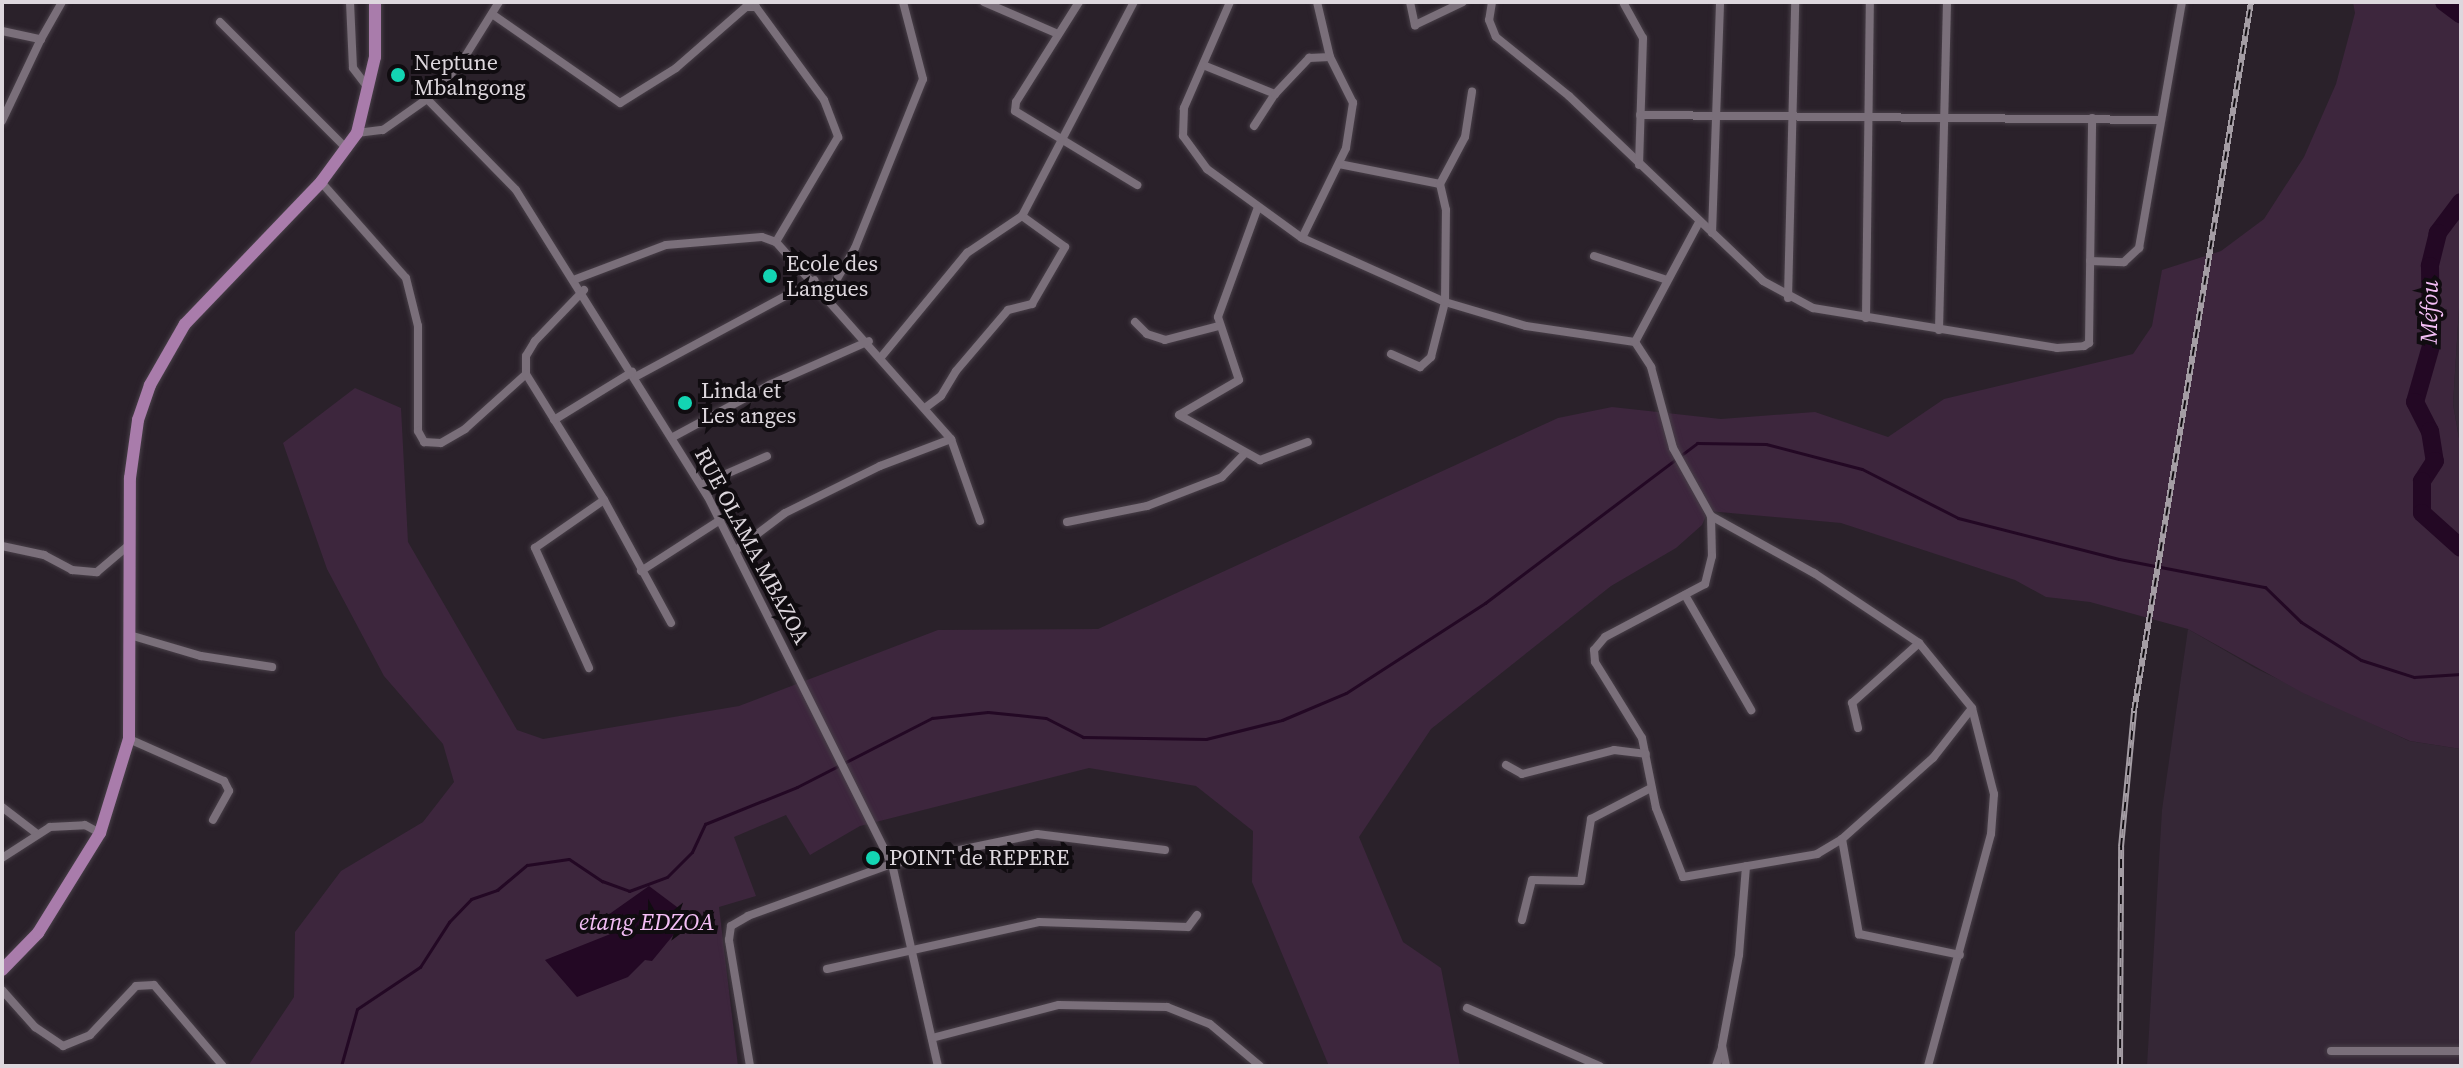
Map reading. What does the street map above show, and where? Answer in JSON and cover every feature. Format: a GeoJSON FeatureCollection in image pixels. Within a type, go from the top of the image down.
{"type":"FeatureCollection","features":[{"type":"Feature","properties":{"kind":"main road"},"geometry":{"type":"LineString","coordinates":[[2,970],[38,933],[100,833],[129,739],[133,636],[130,544],[135,435],[167,351],[214,290],[321,182],[357,133],[370,91],[375,2]]}},
{"type":"Feature","properties":{"kind":"street"},"geometry":{"type":"LineString","coordinates":[[2,121],[62,2]]}},
{"type":"Feature","properties":{"kind":"street"},"geometry":{"type":"LineString","coordinates":[[350,2],[353,68],[370,91]]}},
{"type":"Feature","properties":{"kind":"street"},"geometry":{"type":"LineString","coordinates":[[357,133],[383,130],[427,99],[461,63],[499,2]]}},
{"type":"Feature","properties":{"kind":"street"},"geometry":{"type":"LineString","coordinates":[[826,298],[855,248],[923,79],[903,2]]}},
{"type":"Feature","properties":{"kind":"street"},"geometry":{"type":"LineString","coordinates":[[984,2],[1058,34]]}},
{"type":"Feature","properties":{"kind":"street"},"geometry":{"type":"LineString","coordinates":[[1079,2],[1016,102],[1015,111],[1137,185]]}},
{"type":"Feature","properties":{"kind":"street"},"geometry":{"type":"LineString","coordinates":[[882,356],[967,253],[1022,216],[1134,2]]}},
{"type":"Feature","properties":{"kind":"street"},"geometry":{"type":"LineString","coordinates":[[1230,2],[1184,108],[1183,136],[1190,152],[1207,169],[1302,238],[1445,302],[1526,326],[1635,342],[1651,367],[1673,448],[1711,516],[1712,556],[1705,584],[1605,637],[1594,650],[1595,662],[1634,722],[1646,754],[1651,788],[1683,877],[1806,858],[1842,839],[1933,758],[1972,708]]}},
{"type":"Feature","properties":{"kind":"street"},"geometry":{"type":"LineString","coordinates":[[1302,238],[1339,164],[1353,103],[1330,57],[1317,2]]}},
{"type":"Feature","properties":{"kind":"street"},"geometry":{"type":"LineString","coordinates":[[1410,2],[1415,25],[1463,2]]}},
{"type":"Feature","properties":{"kind":"street"},"geometry":{"type":"LineString","coordinates":[[1492,2],[1489,20],[1496,37],[1569,96],[1699,222],[1788,298],[1866,318],[2057,348],[2089,343],[2092,118]]}},
{"type":"Feature","properties":{"kind":"street"},"geometry":{"type":"LineString","coordinates":[[1712,233],[1720,2]]}},
{"type":"Feature","properties":{"kind":"street"},"geometry":{"type":"LineString","coordinates":[[1788,298],[1795,2]]}},
{"type":"Feature","properties":{"kind":"street"},"geometry":{"type":"LineString","coordinates":[[1866,318],[1870,2]]}},
{"type":"Feature","properties":{"kind":"street"},"geometry":{"type":"LineString","coordinates":[[1939,330],[1947,2]]}},
{"type":"Feature","properties":{"kind":"street"},"geometry":{"type":"LineString","coordinates":[[2090,261],[2124,262],[2139,248],[2182,2]]}},
{"type":"Feature","properties":{"kind":"street"},"geometry":{"type":"LineString","coordinates":[[1624,4],[1643,38],[1639,165]]}},
{"type":"Feature","properties":{"kind":"street"},"geometry":{"type":"LineString","coordinates":[[492,14],[620,103],[676,68],[748,5],[756,7],[767,16],[824,100],[838,137],[776,242]]}},
{"type":"Feature","properties":{"kind":"street"},"geometry":{"type":"LineString","coordinates":[[220,22],[347,149]]}},
{"type":"Feature","properties":{"kind":"street"},"geometry":{"type":"LineString","coordinates":[[2,31],[41,39]]}},
{"type":"Feature","properties":{"kind":"street"},"geometry":{"type":"LineString","coordinates":[[1254,126],[1275,94],[1309,58],[1330,57]]}},
{"type":"Feature","properties":{"kind":"street"},"geometry":{"type":"LineString","coordinates":[[1203,65],[1275,94]]}},
{"type":"Feature","properties":{"kind":"street"},"geometry":{"type":"LineString","coordinates":[[1391,354],[1420,367],[1426,365],[1445,302],[1446,210],[1440,184],[1465,137],[1472,92]]}},
{"type":"Feature","properties":{"kind":"street","name":"RUE OLAMA MBAZOA"},"geometry":{"type":"LineString","coordinates":[[427,99],[502,172],[584,290],[673,437],[736,550],[892,864],[938,1066]]}},
{"type":"Feature","properties":{"kind":"street"},"geometry":{"type":"LineString","coordinates":[[1640,115],[2160,120]]}},
{"type":"Feature","properties":{"kind":"street"},"geometry":{"type":"LineString","coordinates":[[1339,164],[1440,184]]}},
{"type":"Feature","properties":{"kind":"street"},"geometry":{"type":"LineString","coordinates":[[321,182],[406,278],[418,326],[418,431],[424,442],[441,443],[465,429],[526,374]]}},
{"type":"Feature","properties":{"kind":"street"},"geometry":{"type":"LineString","coordinates":[[1258,207],[1221,305],[1219,326],[1239,380],[1179,415],[1244,454],[1271,459],[1308,442]]}},
{"type":"Feature","properties":{"kind":"street"},"geometry":{"type":"LineString","coordinates":[[925,408],[941,396],[956,371],[1008,310],[1032,304],[1065,247],[1060,239],[1022,216]]}},
{"type":"Feature","properties":{"kind":"street"},"geometry":{"type":"LineString","coordinates":[[1635,342],[1699,222]]}},
{"type":"Feature","properties":{"kind":"street"},"geometry":{"type":"LineString","coordinates":[[576,279],[666,245],[762,237],[776,242],[815,280],[826,298],[869,341],[951,439],[980,521]]}},
{"type":"Feature","properties":{"kind":"street"},"geometry":{"type":"LineString","coordinates":[[1594,256],[1667,280]]}},
{"type":"Feature","properties":{"kind":"street"},"geometry":{"type":"LineString","coordinates":[[554,420],[633,374],[815,280]]}},
{"type":"Feature","properties":{"kind":"street"},"geometry":{"type":"LineString","coordinates":[[584,290],[535,341],[526,356],[526,374],[604,500],[671,623]]}},
{"type":"Feature","properties":{"kind":"street"},"geometry":{"type":"LineString","coordinates":[[1135,322],[1147,334],[1165,340],[1219,326]]}},
{"type":"Feature","properties":{"kind":"street"},"geometry":{"type":"LineString","coordinates":[[673,437],[769,385],[869,341]]}},
{"type":"Feature","properties":{"kind":"street"},"geometry":{"type":"LineString","coordinates":[[736,550],[785,513],[880,466],[951,439]]}},
{"type":"Feature","properties":{"kind":"street"},"geometry":{"type":"LineString","coordinates":[[1067,522],[1147,506],[1222,477],[1244,454]]}},
{"type":"Feature","properties":{"kind":"street"},"geometry":{"type":"LineString","coordinates":[[701,485],[767,456]]}},
{"type":"Feature","properties":{"kind":"street"},"geometry":{"type":"LineString","coordinates":[[589,668],[535,548],[604,500]]}},
{"type":"Feature","properties":{"kind":"street"},"geometry":{"type":"LineString","coordinates":[[1711,516],[1814,573],[1919,643],[1972,708],[1994,794],[1991,834],[1928,1066]]}},
{"type":"Feature","properties":{"kind":"street"},"geometry":{"type":"LineString","coordinates":[[641,571],[720,520]]}},
{"type":"Feature","properties":{"kind":"street"},"geometry":{"type":"LineString","coordinates":[[2,546],[44,555],[72,570],[97,572],[130,544]]}},
{"type":"Feature","properties":{"kind":"street"},"geometry":{"type":"LineString","coordinates":[[1685,595],[1751,710]]}},
{"type":"Feature","properties":{"kind":"street"},"geometry":{"type":"LineString","coordinates":[[133,636],[201,656],[272,667]]}},
{"type":"Feature","properties":{"kind":"street"},"geometry":{"type":"LineString","coordinates":[[1858,728],[1852,703],[1919,643]]}},
{"type":"Feature","properties":{"kind":"street"},"geometry":{"type":"LineString","coordinates":[[129,739],[224,781],[229,791],[213,820]]}},
{"type":"Feature","properties":{"kind":"street"},"geometry":{"type":"LineString","coordinates":[[1506,765],[1522,774],[1614,750],[1646,754]]}},
{"type":"Feature","properties":{"kind":"street"},"geometry":{"type":"LineString","coordinates":[[1522,920],[1532,880],[1581,881],[1591,819],[1651,788]]}},
{"type":"Feature","properties":{"kind":"street"},"geometry":{"type":"LineString","coordinates":[[2,807],[36,833]]}},
{"type":"Feature","properties":{"kind":"street"},"geometry":{"type":"LineString","coordinates":[[2,858],[36,833],[79,824],[100,833]]}},
{"type":"Feature","properties":{"kind":"street"},"geometry":{"type":"LineString","coordinates":[[750,1066],[729,940],[731,926],[892,864],[1037,834],[1165,850]]}},
{"type":"Feature","properties":{"kind":"street"},"geometry":{"type":"LineString","coordinates":[[1842,839],[1859,934],[1960,955]]}},
{"type":"Feature","properties":{"kind":"street"},"geometry":{"type":"LineString","coordinates":[[1716,1066],[1739,955],[1746,866]]}},
{"type":"Feature","properties":{"kind":"street"},"geometry":{"type":"LineString","coordinates":[[827,969],[913,953],[1039,922],[1188,927],[1197,915]]}},
{"type":"Feature","properties":{"kind":"street"},"geometry":{"type":"LineString","coordinates":[[2,990],[35,1027],[63,1046],[90,1035],[136,986],[154,985],[223,1066]]}},
{"type":"Feature","properties":{"kind":"street"},"geometry":{"type":"LineString","coordinates":[[932,1038],[1059,1005],[1167,1007],[1219,1030],[1260,1066]]}},
{"type":"Feature","properties":{"kind":"street"},"geometry":{"type":"LineString","coordinates":[[1467,1008],[1600,1066]]}},
{"type":"Feature","properties":{"kind":"street"},"geometry":{"type":"LineString","coordinates":[[1722,1046],[1726,1066]]}},
{"type":"Feature","properties":{"kind":"street"},"geometry":{"type":"LineString","coordinates":[[2331,1051],[2424,1055],[2461,1051]]}},
{"type":"Feature","properties":{"kind":"street"},"geometry":{"type":"LineString","coordinates":[[2424,1055],[2424,1066]]}},
{"type":"Feature","properties":{"kind":"shaded area"},"geometry":{"type":"Polygon","coordinates":[[[2353,2],[2461,2],[2461,276],[2453,404],[2461,450],[2461,749],[2410,741],[2303,693],[2188,629],[2090,602],[2046,597],[2015,580],[1841,523],[1708,511],[1702,525],[1676,548],[1611,586],[1431,729],[1359,837],[1403,942],[1441,968],[1460,1066],[1329,1066],[1252,882],[1253,831],[1196,786],[1089,768],[860,826],[810,855],[786,815],[734,837],[756,896],[719,907],[738,1066],[248,1066],[294,997],[295,932],[341,871],[423,822],[454,782],[443,744],[384,676],[327,569],[283,443],[355,388],[401,408],[408,542],[517,730],[543,739],[739,706],[938,630],[1098,629],[1558,418],[1612,407],[1721,419],[1815,412],[1888,437],[1944,399],[2133,354],[2152,326],[2162,270],[2221,251],[2264,219],[2304,157],[2336,84],[2355,13],[2353,2]]]}},
{"type":"Feature","properties":{"kind":"shaded area"},"geometry":{"type":"Polygon","coordinates":[[[2461,276],[2461,450],[2453,404],[2461,276]]]}},
{"type":"Feature","properties":{"kind":"shaded area"},"geometry":{"type":"Polygon","coordinates":[[[2188,629],[2255,668],[2409,741],[2461,749],[2461,1066],[2147,1066],[2162,810],[2188,629]]]}},
{"type":"Feature","properties":{"kind":"water","name":"etang EDZOA"},"geometry":{"type":"Polygon","coordinates":[[[649,886],[689,916],[652,961],[645,960],[628,977],[577,997],[545,960],[618,931],[608,915],[649,886]]]}},
{"type":"Feature","properties":{"kind":"waterway","name":"Méfou"},"geometry":{"type":"LineString","coordinates":[[2444,2],[2461,15]]}},
{"type":"Feature","properties":{"kind":"waterway","name":"Méfou"},"geometry":{"type":"LineString","coordinates":[[2461,202],[2438,233],[2430,266],[2431,346],[2415,402],[2430,431],[2435,461],[2422,481],[2422,513],[2461,548]]}},
{"type":"Feature","properties":{"kind":"waterway"},"geometry":{"type":"LineString","coordinates":[[341,1066],[357,1009],[420,967],[449,922],[471,899],[497,890],[527,865],[569,859],[602,881],[629,891],[667,877],[692,852],[705,824],[797,787],[932,718],[988,712],[1046,718],[1083,737],[1206,739],[1282,720],[1346,693],[1485,603],[1697,443],[1766,444],[1862,469],[1958,518],[2119,559],[2265,587],[2301,622],[2361,660],[2414,677],[2461,674]]}},
{"type":"Feature","properties":{"kind":"railway"},"geometry":{"type":"LineString","coordinates":[[2120,1066],[2121,847],[2134,711],[2251,2]]}},
{"type":"Feature","properties":{"kind":"place","name":"Neptune Mbalngong"},"geometry":{"type":"Point","coordinates":[398,75]}},
{"type":"Feature","properties":{"kind":"place","name":"Ecole des Langues"},"geometry":{"type":"Point","coordinates":[770,276]}},
{"type":"Feature","properties":{"kind":"place","name":"Linda et Les anges"},"geometry":{"type":"Point","coordinates":[685,403]}},
{"type":"Feature","properties":{"kind":"place","name":"POINT de REPERE"},"geometry":{"type":"Point","coordinates":[873,858]}}]}
